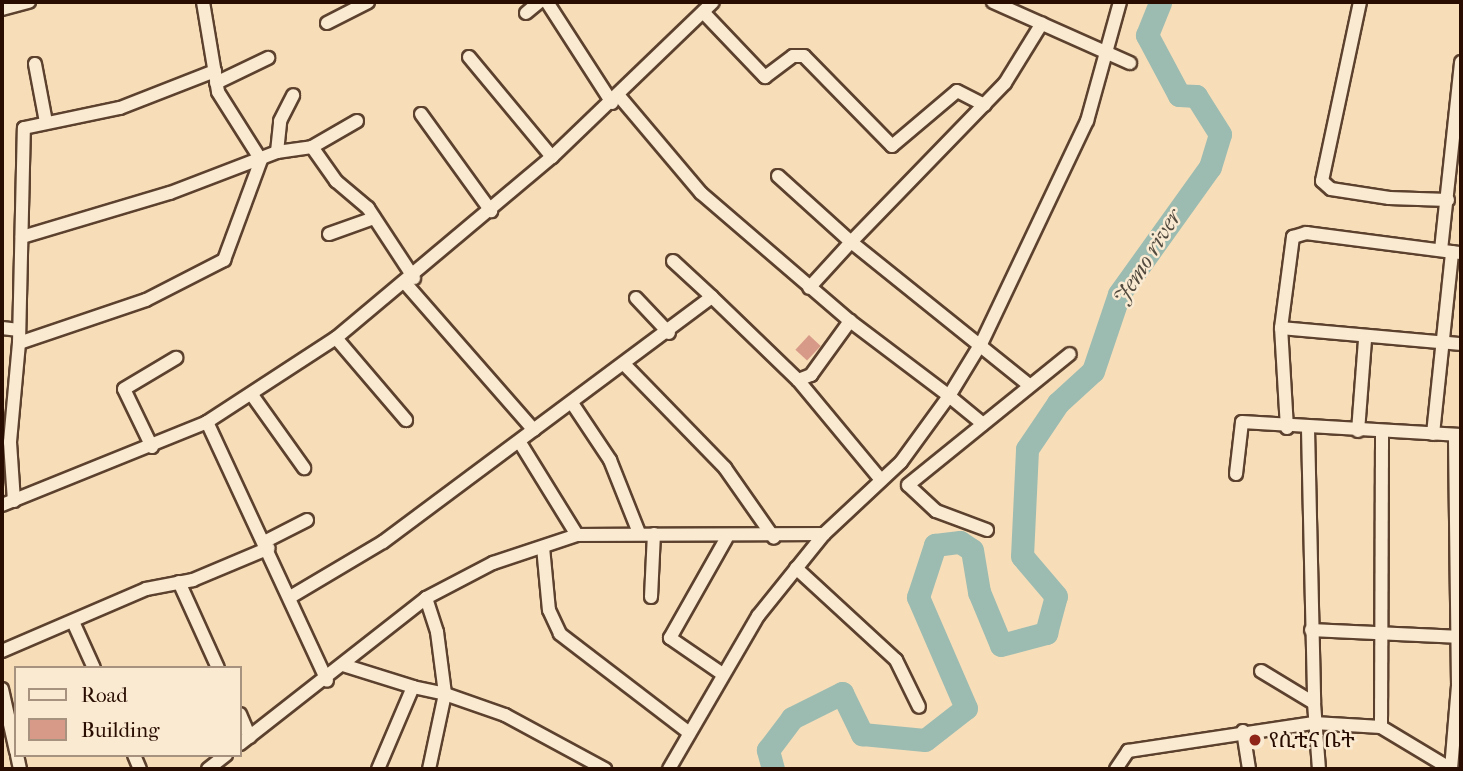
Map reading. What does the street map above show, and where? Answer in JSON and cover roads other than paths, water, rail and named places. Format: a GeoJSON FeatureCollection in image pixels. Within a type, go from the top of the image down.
{"type":"FeatureCollection","features":[{"type":"Feature","properties":{"kind":"street"},"geometry":{"type":"LineString","coordinates":[[2,9],[29,2]]}},
{"type":"Feature","properties":{"kind":"street"},"geometry":{"type":"LineString","coordinates":[[2,328],[19,336],[146,300],[224,260],[261,160],[215,77],[203,2]]}},
{"type":"Feature","properties":{"kind":"street"},"geometry":{"type":"LineString","coordinates":[[327,23],[368,2]]}},
{"type":"Feature","properties":{"kind":"street"},"geometry":{"type":"LineString","coordinates":[[526,13],[540,2]]}},
{"type":"Feature","properties":{"kind":"street"},"geometry":{"type":"LineString","coordinates":[[547,2],[615,100],[701,193],[850,321],[983,424]]}},
{"type":"Feature","properties":{"kind":"street"},"geometry":{"type":"LineString","coordinates":[[268,58],[120,108],[46,122],[22,132],[19,336],[8,503],[152,447],[207,422],[336,338],[410,281],[552,158],[615,100],[713,2]]}},
{"type":"Feature","properties":{"kind":"street"},"geometry":{"type":"LineString","coordinates":[[993,2],[1130,63]]}},
{"type":"Feature","properties":{"kind":"street"},"geometry":{"type":"LineString","coordinates":[[669,769],[721,673],[796,568],[824,534],[881,480],[949,396],[982,342],[1087,121],[1120,2]]}},
{"type":"Feature","properties":{"kind":"street"},"geometry":{"type":"LineString","coordinates":[[1360,2],[1322,181],[1331,189],[1377,196],[1448,200]]}},
{"type":"Feature","properties":{"kind":"street"},"geometry":{"type":"LineString","coordinates":[[703,12],[765,76],[793,56],[804,56],[892,146],[957,91],[985,105]]}},
{"type":"Feature","properties":{"kind":"street"},"geometry":{"type":"LineString","coordinates":[[810,288],[851,242],[985,105],[1042,23]]}},
{"type":"Feature","properties":{"kind":"street"},"geometry":{"type":"LineString","coordinates":[[470,57],[552,158]]}},
{"type":"Feature","properties":{"kind":"street"},"geometry":{"type":"LineString","coordinates":[[1433,434],[1452,252],[1448,200],[1457,165],[1461,62]]}},
{"type":"Feature","properties":{"kind":"street"},"geometry":{"type":"LineString","coordinates":[[35,64],[46,122]]}},
{"type":"Feature","properties":{"kind":"street"},"geometry":{"type":"LineString","coordinates":[[277,152],[293,95]]}},
{"type":"Feature","properties":{"kind":"street"},"geometry":{"type":"LineString","coordinates":[[421,114],[491,211]]}},
{"type":"Feature","properties":{"kind":"street"},"geometry":{"type":"LineString","coordinates":[[22,237],[261,160],[277,152],[312,147],[357,121]]}},
{"type":"Feature","properties":{"kind":"street"},"geometry":{"type":"LineString","coordinates":[[312,147],[330,175],[374,218],[410,281],[534,430]]}},
{"type":"Feature","properties":{"kind":"street"},"geometry":{"type":"LineString","coordinates":[[778,176],[851,242],[982,342],[1029,385]]}},
{"type":"Feature","properties":{"kind":"street"},"geometry":{"type":"LineString","coordinates":[[329,234],[374,218]]}},
{"type":"Feature","properties":{"kind":"street"},"geometry":{"type":"LineString","coordinates":[[1287,428],[1281,328],[1290,241],[1297,234],[1452,252]]}},
{"type":"Feature","properties":{"kind":"street"},"geometry":{"type":"LineString","coordinates":[[673,261],[798,380],[881,480]]}},
{"type":"Feature","properties":{"kind":"street"},"geometry":{"type":"LineString","coordinates":[[292,596],[383,542],[669,333],[712,297]]}},
{"type":"Feature","properties":{"kind":"street"},"geometry":{"type":"LineString","coordinates":[[636,298],[669,333]]}},
{"type":"Feature","properties":{"kind":"street"},"geometry":{"type":"LineString","coordinates":[[798,380],[811,375],[850,321]]}},
{"type":"Feature","properties":{"kind":"street"},"geometry":{"type":"LineString","coordinates":[[1281,328],[1364,339],[1461,344]]}},
{"type":"Feature","properties":{"kind":"street"},"geometry":{"type":"LineString","coordinates":[[336,338],[406,420]]}},
{"type":"Feature","properties":{"kind":"street"},"geometry":{"type":"LineString","coordinates":[[1358,432],[1364,339]]}},
{"type":"Feature","properties":{"kind":"street"},"geometry":{"type":"LineString","coordinates":[[987,530],[936,511],[908,488],[1029,385],[1070,354]]}},
{"type":"Feature","properties":{"kind":"street"},"geometry":{"type":"LineString","coordinates":[[152,447],[124,389],[176,358]]}},
{"type":"Feature","properties":{"kind":"street"},"geometry":{"type":"LineString","coordinates":[[625,365],[725,468],[774,538]]}},
{"type":"Feature","properties":{"kind":"street"},"geometry":{"type":"LineString","coordinates":[[252,395],[304,468]]}},
{"type":"Feature","properties":{"kind":"street"},"geometry":{"type":"LineString","coordinates":[[572,402],[610,460],[639,533]]}},
{"type":"Feature","properties":{"kind":"street"},"geometry":{"type":"LineString","coordinates":[[207,422],[292,596],[327,680]]}},
{"type":"Feature","properties":{"kind":"street"},"geometry":{"type":"LineString","coordinates":[[1116,769],[1128,751],[1314,723],[1381,727],[1451,769],[1459,637],[1458,435],[1239,425],[1236,474]]}},
{"type":"Feature","properties":{"kind":"street"},"geometry":{"type":"LineString","coordinates":[[1308,429],[1311,631],[1314,723],[1319,769]]}},
{"type":"Feature","properties":{"kind":"street"},"geometry":{"type":"LineString","coordinates":[[1381,727],[1384,632],[1382,433]]}},
{"type":"Feature","properties":{"kind":"street"},"geometry":{"type":"LineString","coordinates":[[519,441],[577,535]]}},
{"type":"Feature","properties":{"kind":"street"},"geometry":{"type":"LineString","coordinates":[[2,647],[74,624],[146,589],[179,582],[267,544],[307,520]]}},
{"type":"Feature","properties":{"kind":"street"},"geometry":{"type":"LineString","coordinates":[[245,741],[327,680],[426,598],[543,547],[577,535],[639,533],[726,539],[824,534]]}},
{"type":"Feature","properties":{"kind":"street"},"geometry":{"type":"LineString","coordinates":[[651,597],[654,534]]}},
{"type":"Feature","properties":{"kind":"street"},"geometry":{"type":"LineString","coordinates":[[721,673],[670,638],[726,539]]}},
{"type":"Feature","properties":{"kind":"street"},"geometry":{"type":"LineString","coordinates":[[543,547],[549,610],[560,634],[688,732]]}},
{"type":"Feature","properties":{"kind":"street"},"geometry":{"type":"LineString","coordinates":[[796,568],[896,660],[919,708]]}},
{"type":"Feature","properties":{"kind":"street"},"geometry":{"type":"LineString","coordinates":[[179,582],[218,666]]}},
{"type":"Feature","properties":{"kind":"street"},"geometry":{"type":"LineString","coordinates":[[426,598],[445,694],[429,769]]}},
{"type":"Feature","properties":{"kind":"street"},"geometry":{"type":"LineString","coordinates":[[74,624],[93,666]]}},
{"type":"Feature","properties":{"kind":"street"},"geometry":{"type":"LineString","coordinates":[[1311,631],[1459,637]]}},
{"type":"Feature","properties":{"kind":"street"},"geometry":{"type":"LineString","coordinates":[[343,666],[445,694],[505,715],[605,769]]}},
{"type":"Feature","properties":{"kind":"street"},"geometry":{"type":"LineString","coordinates":[[1261,671],[1314,703]]}},
{"type":"Feature","properties":{"kind":"street"},"geometry":{"type":"LineString","coordinates":[[378,769],[413,687]]}},
{"type":"Feature","properties":{"kind":"street"},"geometry":{"type":"LineString","coordinates":[[2,689],[14,744]]}},
{"type":"Feature","properties":{"kind":"street"},"geometry":{"type":"LineString","coordinates":[[1243,732],[1249,769]]}},
{"type":"Feature","properties":{"kind":"waterway","name":"Jemo river"},"geometry":{"type":"LineString","coordinates":[[773,769],[768,750],[792,718],[842,693],[862,734],[925,740],[966,708],[918,597],[935,545],[960,542],[972,550],[979,592],[1001,645],[1046,633],[1056,596],[1022,556],[1027,449],[1058,403],[1093,371],[1119,294],[1210,167],[1220,134],[1196,96],[1179,95],[1147,35],[1160,2]]}},
{"type":"Feature","properties":{"kind":"place","name":"የሲቲና ቤት"},"geometry":{"type":"Point","coordinates":[1255,740]}}]}
